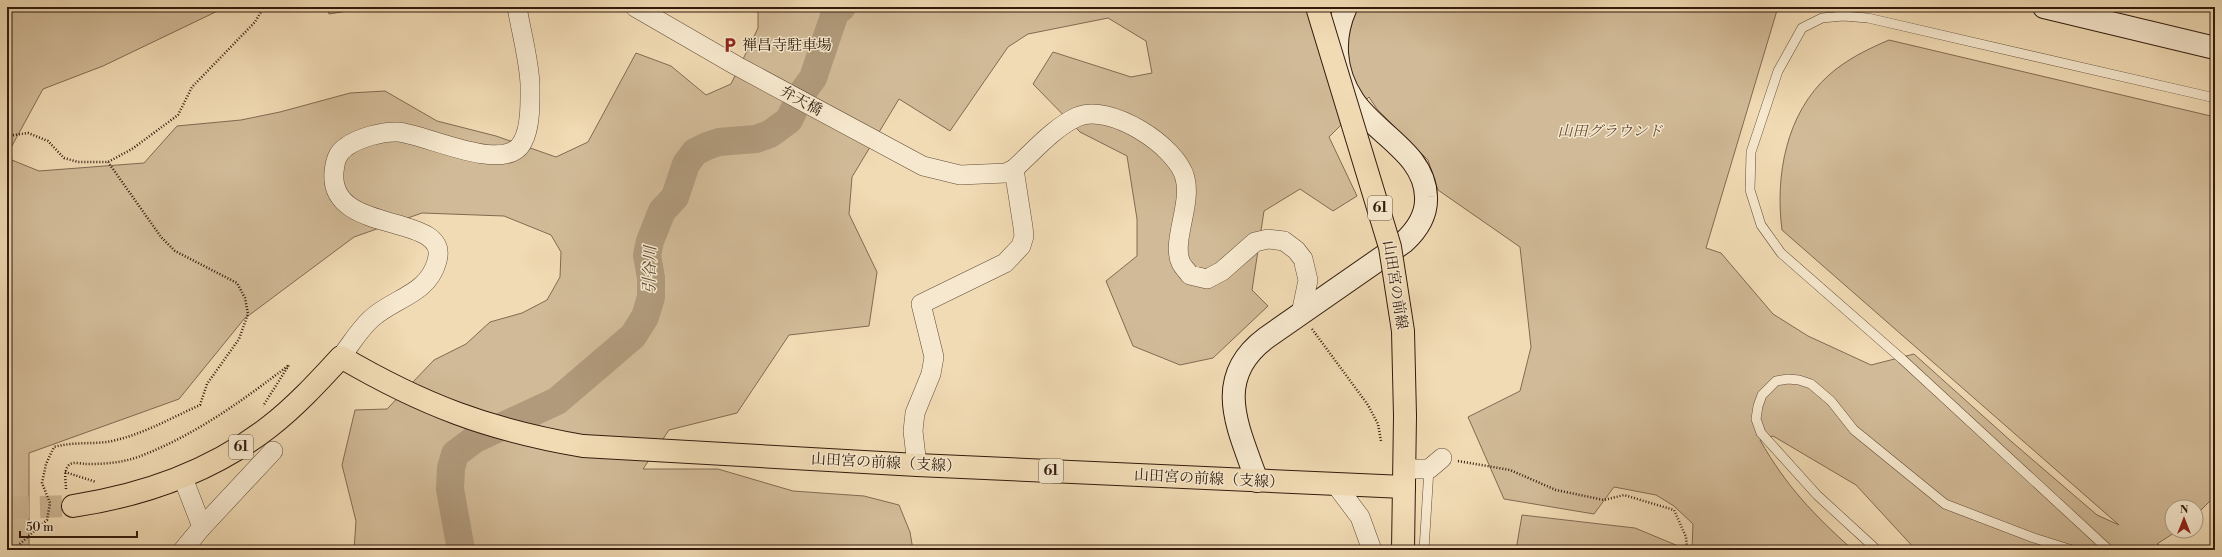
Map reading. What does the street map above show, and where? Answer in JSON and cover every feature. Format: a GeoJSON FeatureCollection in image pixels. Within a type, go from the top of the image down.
{"type":"FeatureCollection","features":[{"type":"Feature","properties":{"kind":"main road","name":"山田宮の前線"},"geometry":{"type":"LineString","coordinates":[[1317,7],[1390,247],[1402,313],[1406,416],[1403,550]]}},
{"type":"Feature","properties":{"kind":"main road","name":"山田宮の前線（支線）"},"geometry":{"type":"LineString","coordinates":[[341,357],[411,396],[447,410],[497,428],[533,437],[582,446],[917,465],[1336,485],[1405,478]]}},
{"type":"Feature","properties":{"kind":"main road","name":"61"},"geometry":{"type":"LineString","coordinates":[[70,500],[142,492],[183,478],[211,465],[270,427],[313,387],[341,357]]}},
{"type":"Feature","properties":{"kind":"street"},"geometry":{"type":"LineString","coordinates":[[341,357],[370,319],[385,307],[416,291],[429,277],[438,260],[437,249],[432,240],[425,234],[409,227],[352,210],[343,201],[338,193],[334,176],[338,154],[346,146],[358,141],[396,132],[475,153],[505,154],[515,150],[523,142],[527,129],[530,82],[517,7]]}},
{"type":"Feature","properties":{"kind":"street","name":"弁天橋"},"geometry":{"type":"LineString","coordinates":[[636,7],[737,66],[910,160],[936,171],[960,175],[994,175],[1006,173],[1014,169]]}},
{"type":"Feature","properties":{"kind":"street"},"geometry":{"type":"LineString","coordinates":[[1257,481],[1232,401],[1234,381],[1242,362],[1252,349],[1404,242],[1418,228],[1426,207],[1425,186],[1417,166],[1366,116],[1353,100],[1338,67],[1336,45],[1346,7]]}},
{"type":"Feature","properties":{"kind":"street"},"geometry":{"type":"LineString","coordinates":[[2044,7],[2215,48]]}},
{"type":"Feature","properties":{"kind":"street"},"geometry":{"type":"LineString","coordinates":[[917,465],[913,431],[915,413],[931,374],[934,356],[921,304],[1005,263],[1021,246],[1024,236],[1014,169],[1061,126],[1086,113],[1099,113],[1140,130],[1165,148],[1185,177],[1187,205],[1179,241],[1181,262],[1190,275],[1207,279],[1222,272],[1255,242],[1268,238],[1284,241],[1296,250],[1303,259],[1308,280],[1301,314]]}},
{"type":"Feature","properties":{"kind":"street"},"geometry":{"type":"LineString","coordinates":[[183,550],[202,527],[273,452]]}},
{"type":"Feature","properties":{"kind":"street"},"geometry":{"type":"LineString","coordinates":[[1405,478],[1435,463]]}},
{"type":"Feature","properties":{"kind":"street"},"geometry":{"type":"LineString","coordinates":[[183,478],[202,527]]}},
{"type":"Feature","properties":{"kind":"street"},"geometry":{"type":"LineString","coordinates":[[1336,485],[1360,517],[1372,550]]}},
{"type":"Feature","properties":{"kind":"lane"},"geometry":{"type":"LineString","coordinates":[[2109,550],[1902,359],[1781,252],[1761,225],[1750,190],[1751,152],[1778,71],[1802,28],[1822,18],[1843,16],[1868,18],[2215,98]]}},
{"type":"Feature","properties":{"kind":"lane"},"geometry":{"type":"LineString","coordinates":[[1877,550],[1817,495],[1761,432],[1756,419],[1758,406],[1762,395],[1776,381],[1788,379],[1799,380],[1811,384],[1831,401],[1854,430],[1945,504],[2034,538],[2072,550]]}},
{"type":"Feature","properties":{"kind":"lane"},"geometry":{"type":"LineString","coordinates":[[1424,550],[1435,463]]}},
{"type":"Feature","properties":{"kind":"path"},"geometry":{"type":"LineString","coordinates":[[7,136],[28,133],[48,141],[64,158],[78,162],[108,162],[132,149],[178,115],[192,87],[246,32],[264,7]]}},
{"type":"Feature","properties":{"kind":"path"},"geometry":{"type":"LineString","coordinates":[[13,550],[47,520],[50,503],[42,483],[46,464],[54,446],[69,443],[106,442],[135,435],[200,405],[207,384],[240,339],[248,314],[245,298],[237,283],[175,252],[161,237],[108,162]]}},
{"type":"Feature","properties":{"kind":"path"},"geometry":{"type":"LineString","coordinates":[[1301,314],[1368,405],[1378,424],[1381,441]]}},
{"type":"Feature","properties":{"kind":"path"},"geometry":{"type":"LineString","coordinates":[[70,500],[65,472],[68,466],[73,463],[103,464],[120,461],[136,457],[176,441],[249,396],[289,365],[262,408]]}},
{"type":"Feature","properties":{"kind":"path"},"geometry":{"type":"LineString","coordinates":[[1435,463],[1510,470],[1556,490],[1604,500],[1624,494],[1674,510],[1686,537],[1687,550]]}},
{"type":"Feature","properties":{"kind":"path"},"geometry":{"type":"LineString","coordinates":[[65,472],[98,483]]}},
{"type":"Feature","properties":{"kind":"green space"},"geometry":{"type":"Polygon","coordinates":[[[7,7],[226,7],[103,66],[43,89],[7,155],[7,7]]]}},
{"type":"Feature","properties":{"kind":"green space"},"geometry":{"type":"Polygon","coordinates":[[[327,7],[372,7],[329,14],[327,7]]]}},
{"type":"Feature","properties":{"kind":"green space","name":"山田グラウンド"},"geometry":{"type":"Polygon","coordinates":[[[758,7],[1778,7],[1706,248],[1721,253],[1773,314],[1808,336],[1871,365],[1914,354],[2012,442],[2097,515],[2119,525],[1782,230],[1780,188],[1782,167],[1793,127],[1814,90],[1843,64],[1889,40],[2215,117],[2215,496],[2204,507],[2204,499],[2164,499],[2165,539],[2157,544],[2168,550],[1916,550],[1856,485],[1773,436],[1760,440],[1780,472],[1813,512],[1853,550],[1692,550],[1693,524],[1674,506],[1656,495],[1614,487],[1594,514],[1504,499],[1468,417],[1520,391],[1531,347],[1520,247],[1438,190],[1428,160],[1377,109],[1369,97],[1329,137],[1357,196],[1333,211],[1300,189],[1264,211],[1252,290],[1268,306],[1213,358],[1180,365],[1133,346],[1106,281],[1137,256],[1137,219],[1127,156],[1080,132],[1033,84],[1053,52],[1131,77],[1152,73],[1146,41],[1108,18],[1028,34],[1008,47],[950,131],[899,99],[852,177],[849,214],[877,272],[869,326],[789,335],[737,413],[669,430],[643,469],[718,469],[793,491],[864,496],[899,505],[910,532],[913,550],[354,550],[356,521],[342,465],[355,410],[387,409],[434,360],[466,344],[490,322],[522,313],[547,300],[560,277],[561,252],[551,235],[504,216],[422,213],[354,237],[244,319],[179,399],[29,453],[29,550],[7,550],[7,158],[39,171],[144,163],[177,126],[241,120],[280,112],[350,93],[385,91],[437,121],[496,136],[556,157],[588,142],[636,53],[671,66],[706,95],[731,84],[758,28],[758,7]]]}},
{"type":"Feature","properties":{"kind":"green space"},"geometry":{"type":"Polygon","coordinates":[[[1522,515],[1635,528],[1688,550],[1516,550],[1522,515]]]}},
{"type":"Feature","properties":{"kind":"waterway","name":"引谷川"},"geometry":{"type":"LineString","coordinates":[[461,550],[450,489],[451,468],[455,454],[475,439],[557,401],[633,336],[645,317],[651,297],[651,278],[647,255],[650,241],[662,211],[675,197],[686,164],[695,152],[707,146],[719,142],[756,139],[770,134],[789,120],[802,93],[813,78],[835,13],[842,7]]}},
{"type":"Feature","properties":{"kind":"tunnel"},"geometry":{"type":"LineString","coordinates":[[7,508],[73,506]]}},
{"type":"Feature","properties":{"kind":"place","name":"禅昌寺駐車場"},"geometry":{"type":"Point","coordinates":[730,45]}}]}
